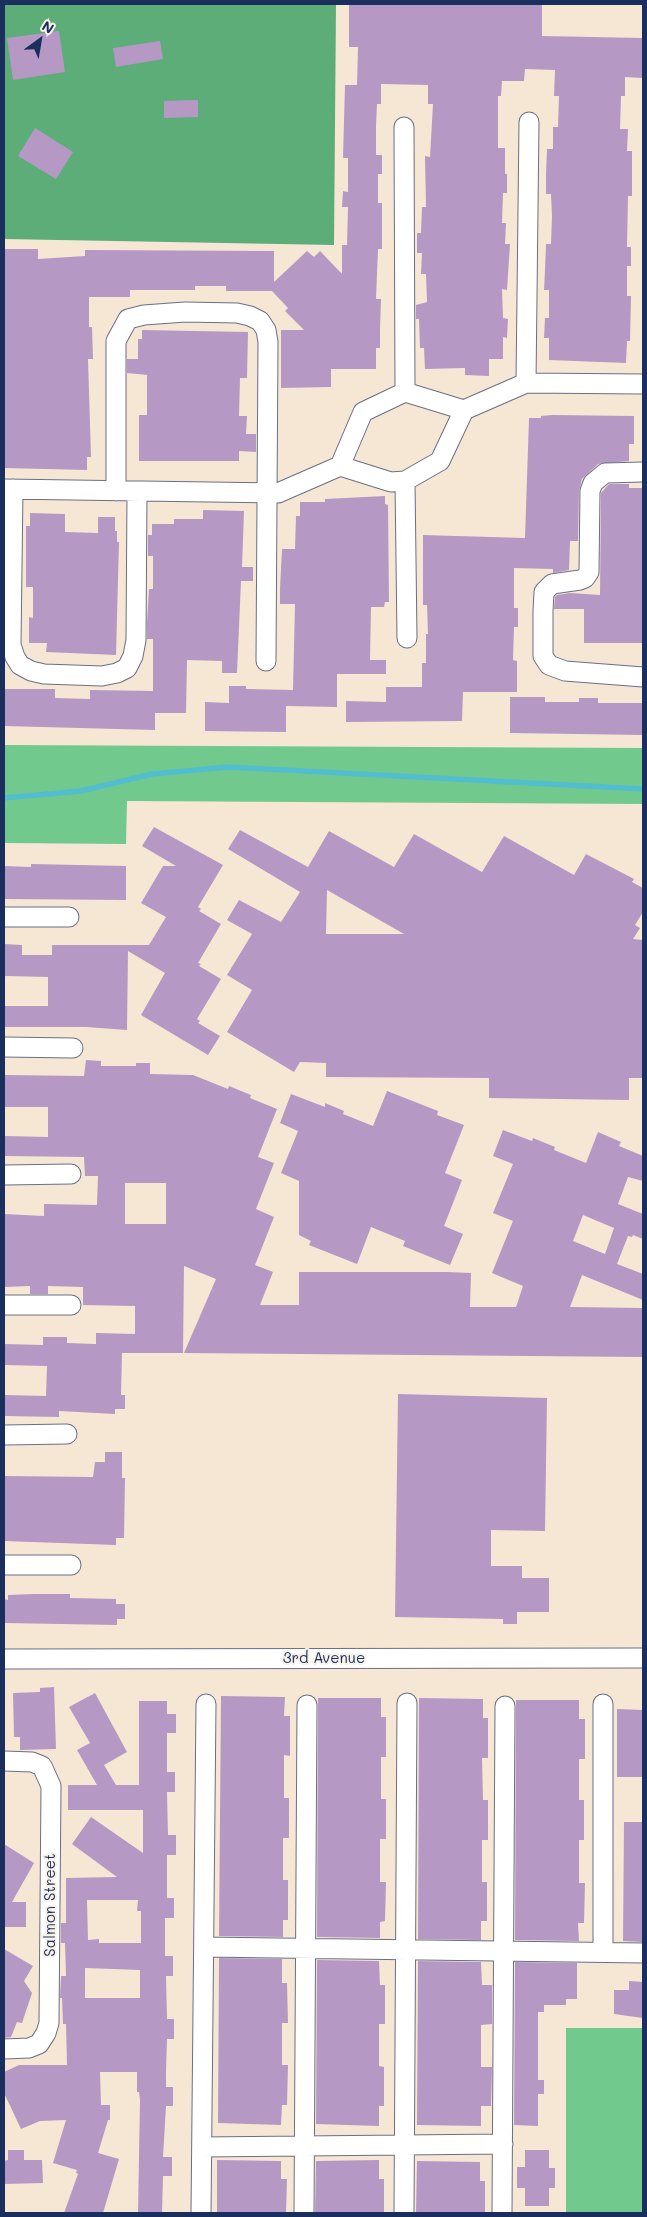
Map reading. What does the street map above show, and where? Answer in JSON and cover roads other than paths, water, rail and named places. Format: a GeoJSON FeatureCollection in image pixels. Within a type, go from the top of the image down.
{"type":"FeatureCollection","features":[{"type":"Feature","properties":{"kind":"street"},"geometry":{"type":"LineString","coordinates":[[526,383],[529,122]]}},
{"type":"Feature","properties":{"kind":"street"},"geometry":{"type":"LineString","coordinates":[[404,127],[405,392]]}},
{"type":"Feature","properties":{"kind":"street"},"geometry":{"type":"LineString","coordinates":[[116,491],[116,341],[128,319],[134,316],[185,312],[237,313],[260,321],[266,330],[268,493],[266,661]]}},
{"type":"Feature","properties":{"kind":"street"},"geometry":{"type":"LineString","coordinates":[[340,466],[363,412],[405,392],[464,410],[526,383],[643,384]]}},
{"type":"Feature","properties":{"kind":"street"},"geometry":{"type":"LineString","coordinates":[[137,492],[136,640],[133,656],[126,668],[117,673],[102,676],[64,675],[31,671],[20,665],[11,646],[8,489],[268,493],[292,488],[340,466],[391,482],[405,481],[440,462],[464,410]]}},
{"type":"Feature","properties":{"kind":"street"},"geometry":{"type":"LineString","coordinates":[[643,472],[606,473],[593,483],[590,491],[589,572],[585,578],[552,584],[544,592],[543,656],[549,665],[565,671],[643,677]]}},
{"type":"Feature","properties":{"kind":"street"},"geometry":{"type":"LineString","coordinates":[[405,481],[407,638]]}},
{"type":"Feature","properties":{"kind":"street"},"geometry":{"type":"LineString","coordinates":[[4,916],[69,917]]}},
{"type":"Feature","properties":{"kind":"street"},"geometry":{"type":"LineString","coordinates":[[4,1047],[74,1048]]}},
{"type":"Feature","properties":{"kind":"street"},"geometry":{"type":"LineString","coordinates":[[4,1174],[71,1174]]}},
{"type":"Feature","properties":{"kind":"street"},"geometry":{"type":"LineString","coordinates":[[4,1305],[71,1306]]}},
{"type":"Feature","properties":{"kind":"street"},"geometry":{"type":"LineString","coordinates":[[4,1434],[67,1434]]}},
{"type":"Feature","properties":{"kind":"street"},"geometry":{"type":"LineString","coordinates":[[4,1565],[71,1565]]}},
{"type":"Feature","properties":{"kind":"street","name":"3rd Avenue"},"geometry":{"type":"LineString","coordinates":[[4,1659],[643,1658]]}},
{"type":"Feature","properties":{"kind":"street"},"geometry":{"type":"LineString","coordinates":[[404,2213],[407,1703]]}},
{"type":"Feature","properties":{"kind":"street"},"geometry":{"type":"LineString","coordinates":[[201,2213],[206,1704]]}},
{"type":"Feature","properties":{"kind":"street"},"geometry":{"type":"LineString","coordinates":[[603,1704],[603,1952]]}},
{"type":"Feature","properties":{"kind":"street"},"geometry":{"type":"LineString","coordinates":[[304,2213],[307,1705]]}},
{"type":"Feature","properties":{"kind":"street"},"geometry":{"type":"LineString","coordinates":[[502,2213],[505,1706]]}},
{"type":"Feature","properties":{"kind":"street","name":"Salmon Street"},"geometry":{"type":"LineString","coordinates":[[4,1761],[32,1762],[42,1766],[51,1786],[49,2010],[46,2033],[40,2044],[30,2048],[4,2049]]}},
{"type":"Feature","properties":{"kind":"street"},"geometry":{"type":"LineString","coordinates":[[204,1947],[643,1953]]}},
{"type":"Feature","properties":{"kind":"street"},"geometry":{"type":"LineString","coordinates":[[202,2147],[503,2144]]}},
{"type":"Feature","properties":{"kind":"waterway"},"geometry":{"type":"LineString","coordinates":[[4,798],[81,791],[152,774],[228,767],[643,789]]}}]}
